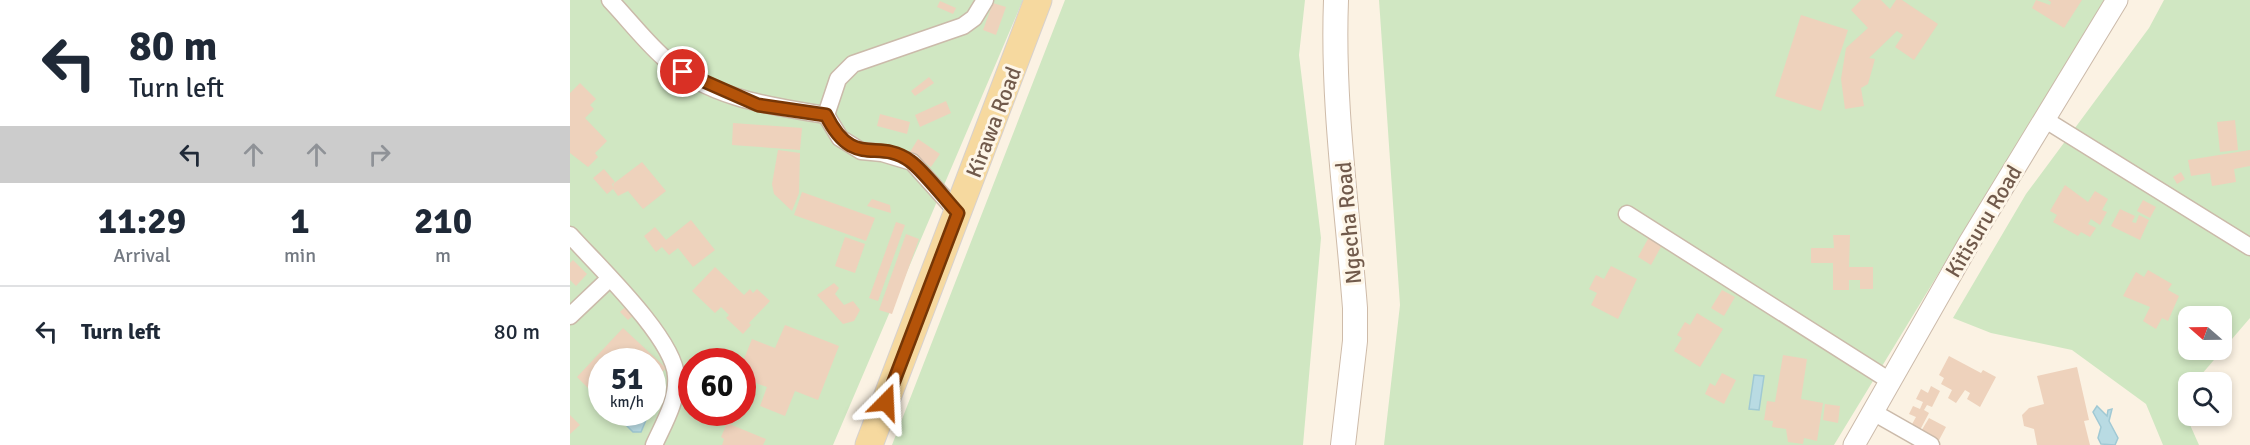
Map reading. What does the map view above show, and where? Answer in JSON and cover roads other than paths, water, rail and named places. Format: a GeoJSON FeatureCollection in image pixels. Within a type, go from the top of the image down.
{"type":"FeatureCollection","features":[{"type":"Feature","properties":{"kind":"main road","name":"Kirawa Road"},"geometry":{"type":"LineString","coordinates":[[868,445],[1038,0]]}},
{"type":"Feature","properties":{"kind":"main road","name":"Ngecha Road"},"geometry":{"type":"LineString","coordinates":[[1336,0],[1337,96],[1355,308],[1355,340],[1343,445]]}},
{"type":"Feature","properties":{"kind":"street"},"geometry":{"type":"LineString","coordinates":[[610,0],[664,58],[698,80],[758,105],[826,115]]}},
{"type":"Feature","properties":{"kind":"street"},"geometry":{"type":"LineString","coordinates":[[958,213],[912,162],[892,155],[861,151],[840,138],[826,115],[838,79],[853,64],[963,26],[974,18],[985,0]]}},
{"type":"Feature","properties":{"kind":"street","name":"Kitisuru Road"},"geometry":{"type":"LineString","coordinates":[[1854,445],[1969,243],[2117,0]]}},
{"type":"Feature","properties":{"kind":"street"},"geometry":{"type":"LineString","coordinates":[[2044,118],[2250,247]]}},
{"type":"Feature","properties":{"kind":"street"},"geometry":{"type":"LineString","coordinates":[[1627,214],[1890,381]]}},
{"type":"Feature","properties":{"kind":"street"},"geometry":{"type":"LineString","coordinates":[[570,235],[660,336],[676,368],[675,394],[654,445]]}},
{"type":"Feature","properties":{"kind":"street"},"geometry":{"type":"LineString","coordinates":[[570,316],[609,279]]}},
{"type":"Feature","properties":{"kind":"street"},"geometry":{"type":"LineString","coordinates":[[1874,412],[1932,445]]}},
{"type":"Feature","properties":{"kind":"water"},"geometry":{"type":"Polygon","coordinates":[[[1754,375],[1764,376],[1759,410],[1749,409],[1754,375]]]}},
{"type":"Feature","properties":{"kind":"water"},"geometry":{"type":"Polygon","coordinates":[[[2097,406],[2107,416],[2108,410],[2112,409],[2109,421],[2118,438],[2115,445],[2101,444],[2098,438],[2101,427],[2093,412],[2097,406]]]}},
{"type":"Feature","properties":{"kind":"water"},"geometry":{"type":"Polygon","coordinates":[[[627,426],[644,426],[641,432],[633,432],[627,426]]]}}]}
